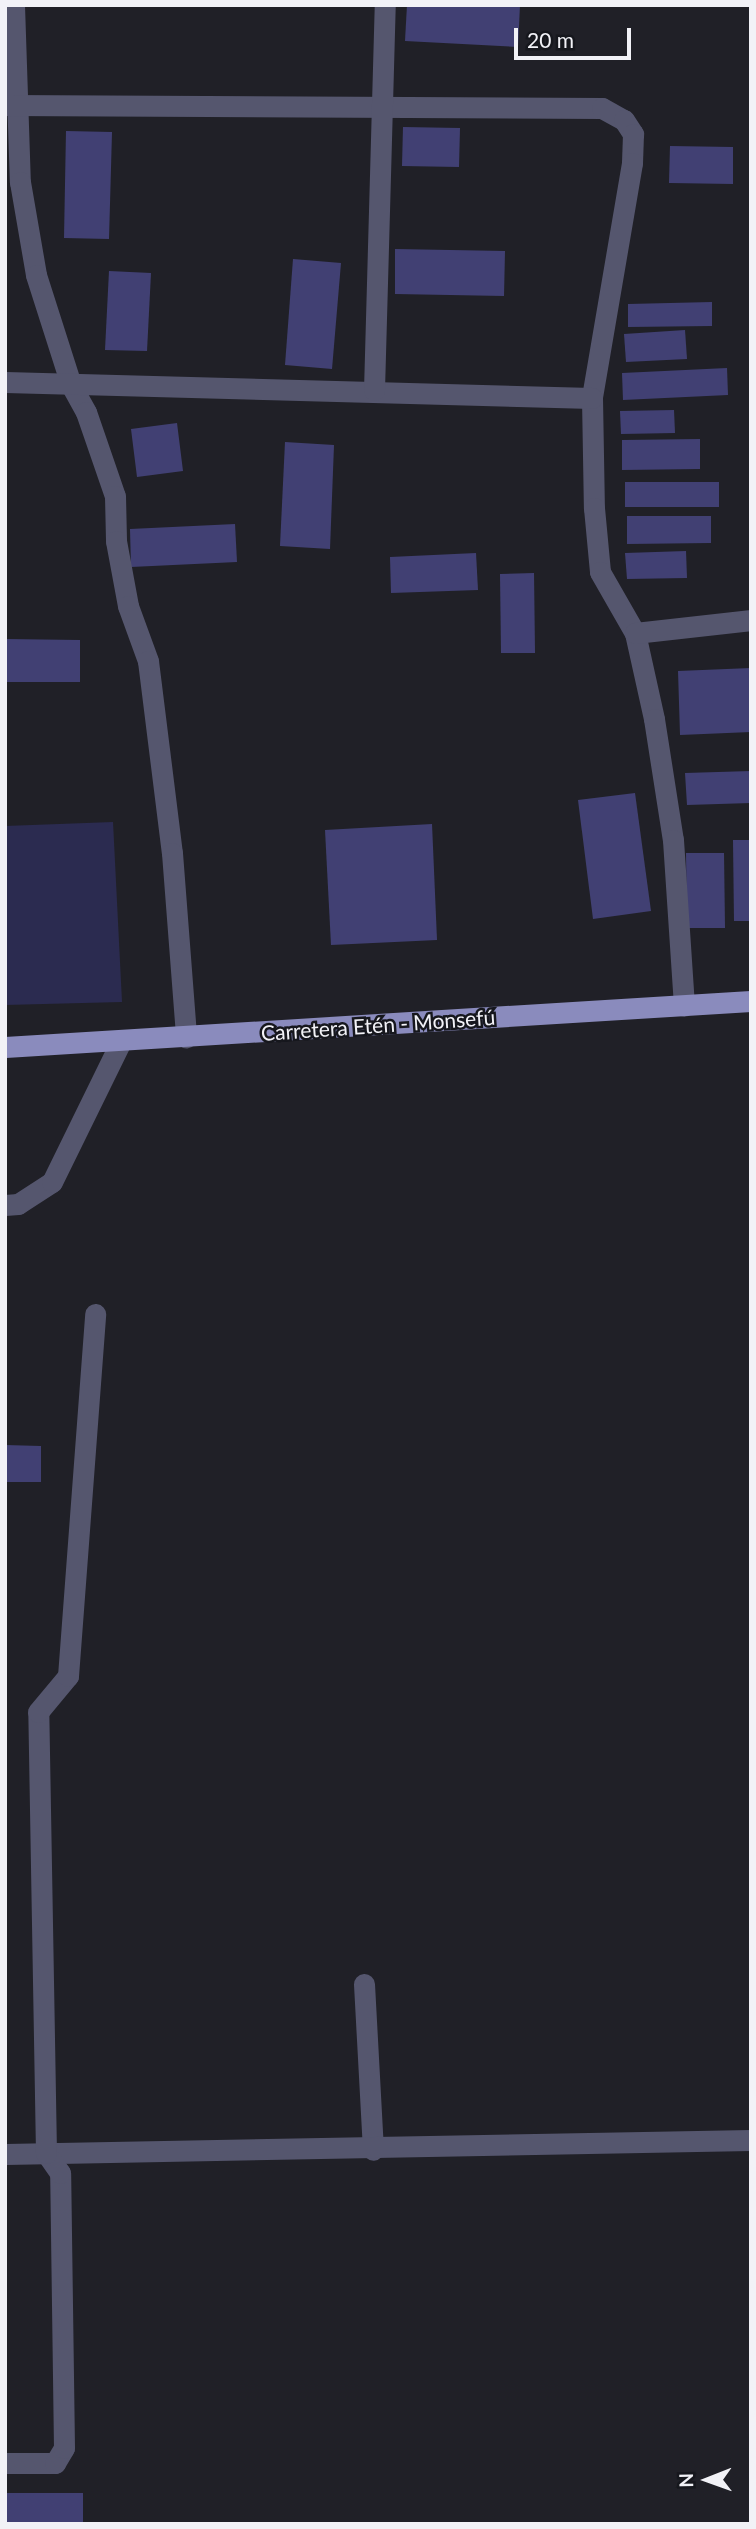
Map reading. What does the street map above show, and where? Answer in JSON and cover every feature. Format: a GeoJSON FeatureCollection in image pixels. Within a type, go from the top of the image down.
{"type":"FeatureCollection","features":[{"type":"Feature","properties":{"kind":"main road","name":"Carretera Etén - Monsefú"},"geometry":{"type":"LineString","coordinates":[[5,1047],[751,1002]]}},
{"type":"Feature","properties":{"kind":"street"},"geometry":{"type":"LineString","coordinates":[[15,5],[10,105],[20,182],[36,275],[71,385],[86,412],[116,496],[116,541],[128,606],[148,661],[172,853],[186,1037]]}},
{"type":"Feature","properties":{"kind":"street"},"geometry":{"type":"LineString","coordinates":[[374,390],[385,5]]}},
{"type":"Feature","properties":{"kind":"street"},"geometry":{"type":"LineString","coordinates":[[10,105],[382,104],[602,108],[624,120],[633,134],[632,163],[592,398],[600,572],[635,633],[654,719],[673,840],[684,1006]]}},
{"type":"Feature","properties":{"kind":"street"},"geometry":{"type":"LineString","coordinates":[[5,382],[592,398]]}},
{"type":"Feature","properties":{"kind":"street"},"geometry":{"type":"LineString","coordinates":[[635,633],[751,620]]}},
{"type":"Feature","properties":{"kind":"street"},"geometry":{"type":"LineString","coordinates":[[5,1205],[18,1204],[52,1182],[121,1041]]}},
{"type":"Feature","properties":{"kind":"street"},"geometry":{"type":"LineString","coordinates":[[5,2463],[55,2463],[64,2448],[60,2173],[46,2153],[38,1712],[68,1676],[95,1314]]}},
{"type":"Feature","properties":{"kind":"street"},"geometry":{"type":"LineString","coordinates":[[364,1984],[373,2150]]}},
{"type":"Feature","properties":{"kind":"street"},"geometry":{"type":"LineString","coordinates":[[5,2154],[373,2150],[751,2140]]}},
{"type":"Feature","properties":{"kind":"shaded area"},"geometry":{"type":"Polygon","coordinates":[[[113,822],[122,1002],[5,1005],[5,826],[113,822]]]}},
{"type":"Feature","properties":{"kind":"building"},"geometry":{"type":"Polygon","coordinates":[[[407,5],[520,5],[518,47],[405,41],[407,5]]]}},
{"type":"Feature","properties":{"kind":"building"},"geometry":{"type":"Polygon","coordinates":[[[403,127],[460,128],[459,167],[402,166],[403,127]]]}},
{"type":"Feature","properties":{"kind":"building"},"geometry":{"type":"Polygon","coordinates":[[[66,131],[112,132],[109,239],[64,238],[66,131]]]}},
{"type":"Feature","properties":{"kind":"building"},"geometry":{"type":"Polygon","coordinates":[[[670,146],[733,147],[733,184],[669,183],[670,146]]]}},
{"type":"Feature","properties":{"kind":"building"},"geometry":{"type":"Polygon","coordinates":[[[395,249],[505,251],[504,296],[395,294],[395,249]]]}},
{"type":"Feature","properties":{"kind":"building"},"geometry":{"type":"Polygon","coordinates":[[[293,259],[341,263],[332,369],[285,365],[293,259]]]}},
{"type":"Feature","properties":{"kind":"building"},"geometry":{"type":"Polygon","coordinates":[[[109,271],[151,273],[147,351],[105,350],[109,271]]]}},
{"type":"Feature","properties":{"kind":"building"},"geometry":{"type":"Polygon","coordinates":[[[712,302],[712,326],[628,327],[628,304],[712,302]]]}},
{"type":"Feature","properties":{"kind":"building"},"geometry":{"type":"Polygon","coordinates":[[[685,330],[687,359],[626,362],[624,334],[685,330]]]}},
{"type":"Feature","properties":{"kind":"building"},"geometry":{"type":"Polygon","coordinates":[[[727,368],[728,395],[623,400],[622,373],[727,368]]]}},
{"type":"Feature","properties":{"kind":"building"},"geometry":{"type":"Polygon","coordinates":[[[674,410],[675,433],[621,434],[620,411],[674,410]]]}},
{"type":"Feature","properties":{"kind":"building"},"geometry":{"type":"Polygon","coordinates":[[[177,423],[183,471],[137,477],[131,429],[177,423]]]}},
{"type":"Feature","properties":{"kind":"building"},"geometry":{"type":"Polygon","coordinates":[[[700,439],[700,469],[622,470],[622,440],[700,439]]]}},
{"type":"Feature","properties":{"kind":"building"},"geometry":{"type":"Polygon","coordinates":[[[285,442],[334,445],[330,549],[280,546],[285,442]]]}},
{"type":"Feature","properties":{"kind":"building"},"geometry":{"type":"Polygon","coordinates":[[[625,482],[719,482],[719,507],[625,507],[625,482]]]}},
{"type":"Feature","properties":{"kind":"building"},"geometry":{"type":"Polygon","coordinates":[[[627,516],[711,516],[711,543],[627,544],[627,516]]]}},
{"type":"Feature","properties":{"kind":"building"},"geometry":{"type":"Polygon","coordinates":[[[235,524],[237,562],[131,567],[130,529],[235,524]]]}},
{"type":"Feature","properties":{"kind":"building"},"geometry":{"type":"Polygon","coordinates":[[[686,551],[687,578],[627,579],[625,553],[686,551]]]}},
{"type":"Feature","properties":{"kind":"building"},"geometry":{"type":"Polygon","coordinates":[[[476,553],[478,590],[391,593],[390,557],[476,553]]]}},
{"type":"Feature","properties":{"kind":"building"},"geometry":{"type":"Polygon","coordinates":[[[534,573],[535,653],[501,653],[500,574],[534,573]]]}},
{"type":"Feature","properties":{"kind":"building"},"geometry":{"type":"Polygon","coordinates":[[[5,639],[80,640],[80,682],[5,682],[5,639]]]}},
{"type":"Feature","properties":{"kind":"building"},"geometry":{"type":"Polygon","coordinates":[[[751,668],[751,732],[680,735],[678,671],[751,668]]]}},
{"type":"Feature","properties":{"kind":"building"},"geometry":{"type":"Polygon","coordinates":[[[751,771],[751,803],[687,805],[685,773],[751,771]]]}},
{"type":"Feature","properties":{"kind":"building"},"geometry":{"type":"Polygon","coordinates":[[[635,793],[651,911],[593,919],[578,800],[635,793]]]}},
{"type":"Feature","properties":{"kind":"building"},"geometry":{"type":"Polygon","coordinates":[[[432,824],[437,940],[331,945],[325,830],[432,824]]]}},
{"type":"Feature","properties":{"kind":"building"},"geometry":{"type":"Polygon","coordinates":[[[733,840],[751,840],[751,921],[734,921],[733,840]]]}},
{"type":"Feature","properties":{"kind":"building"},"geometry":{"type":"Polygon","coordinates":[[[686,853],[724,853],[725,928],[687,928],[686,853]]]}},
{"type":"Feature","properties":{"kind":"building"},"geometry":{"type":"Polygon","coordinates":[[[5,1445],[41,1446],[41,1482],[5,1482],[5,1445]]]}},
{"type":"Feature","properties":{"kind":"building"},"geometry":{"type":"Polygon","coordinates":[[[5,2493],[83,2493],[83,2524],[5,2524],[5,2493]]]}}]}
